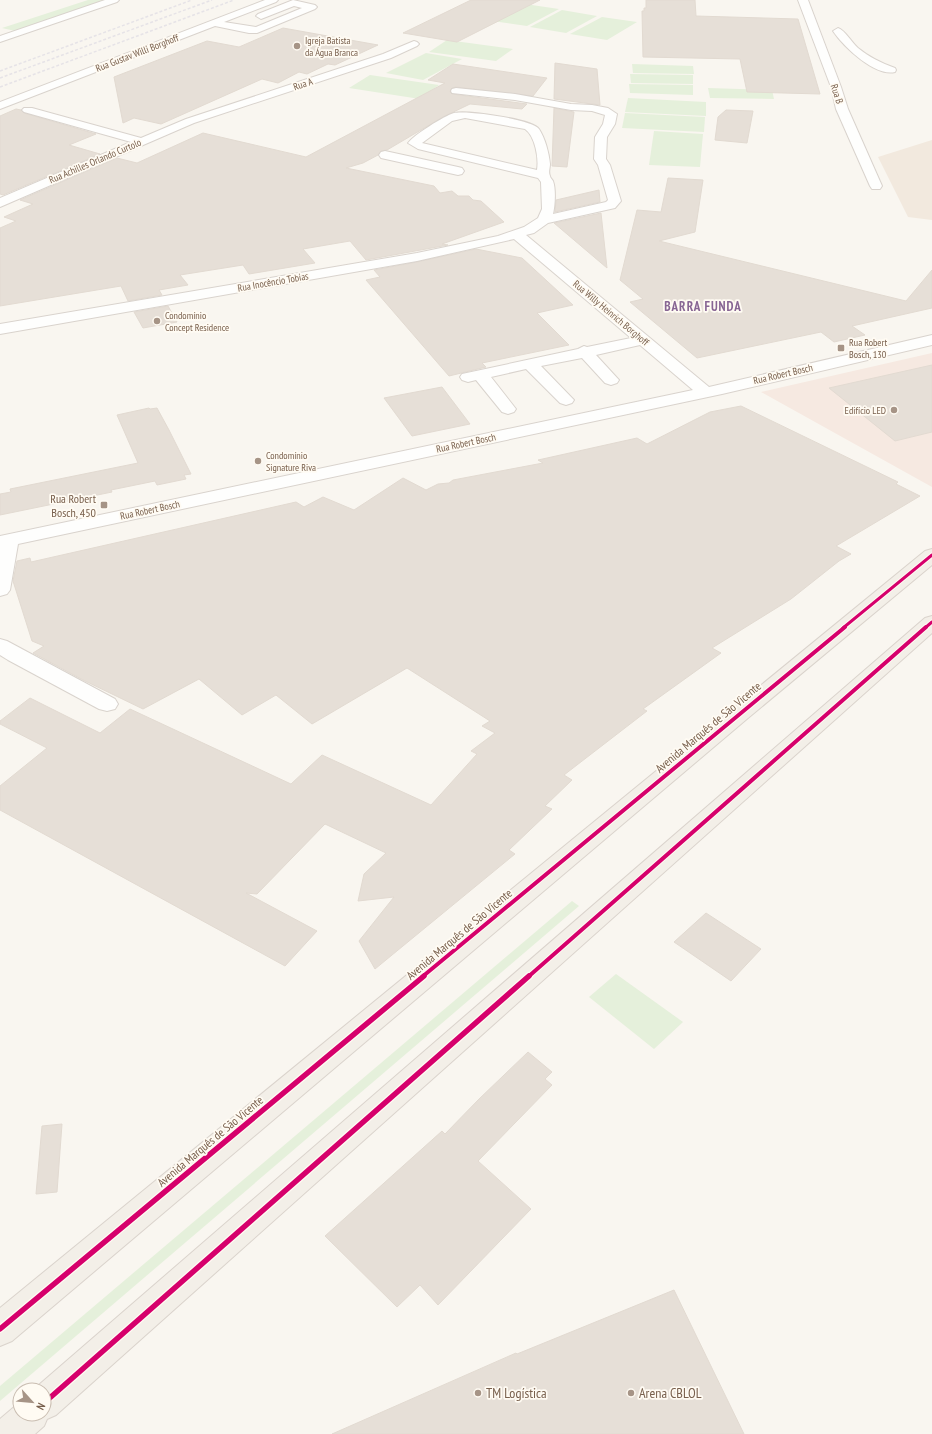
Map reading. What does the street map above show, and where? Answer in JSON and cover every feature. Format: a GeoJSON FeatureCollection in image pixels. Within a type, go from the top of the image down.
{"type":"FeatureCollection","features":[{"type":"Feature","properties":{"kind":"main road","name":"Avenida Marquês de São Vicente"},"geometry":{"type":"LineString","coordinates":[[0,1329],[932,555]]}},
{"type":"Feature","properties":{"kind":"main road"},"geometry":{"type":"LineString","coordinates":[[52,1396],[932,622]]}},
{"type":"Feature","properties":{"kind":"main road"},"geometry":{"type":"LineString","coordinates":[[9,1434],[23,1422]]}},
{"type":"Feature","properties":{"kind":"street"},"geometry":{"type":"LineString","coordinates":[[0,39],[114,0]]}},
{"type":"Feature","properties":{"kind":"street","name":"Rua Gustav Willi Borghoff"},"geometry":{"type":"LineString","coordinates":[[0,106],[273,0]]}},
{"type":"Feature","properties":{"kind":"street","name":"Rua B"},"geometry":{"type":"LineString","coordinates":[[803,0],[836,86],[842,109],[876,186]]}},
{"type":"Feature","properties":{"kind":"street"},"geometry":{"type":"LineString","coordinates":[[214,23],[235,27],[257,30],[312,7],[297,3],[291,4],[235,27]]}},
{"type":"Feature","properties":{"kind":"street"},"geometry":{"type":"LineString","coordinates":[[838,31],[842,37],[865,58],[878,66],[891,70]]}},
{"type":"Feature","properties":{"kind":"street"},"geometry":{"type":"LineString","coordinates":[[0,33],[11,36]]}},
{"type":"Feature","properties":{"kind":"street","name":"Rua A"},"geometry":{"type":"LineString","coordinates":[[190,121],[387,56],[414,44]]}},
{"type":"Feature","properties":{"kind":"street","name":"Rua Inocêncio Tobias"},"geometry":{"type":"LineString","coordinates":[[0,329],[417,257],[501,240],[517,235],[543,221],[610,205],[615,201],[604,165],[600,158],[601,137],[608,124],[611,114],[604,110],[571,107],[515,96],[456,91]]}},
{"type":"Feature","properties":{"kind":"street"},"geometry":{"type":"LineString","coordinates":[[28,110],[140,141]]}},
{"type":"Feature","properties":{"kind":"street"},"geometry":{"type":"LineString","coordinates":[[543,221],[548,209],[547,182],[544,175],[544,164],[538,138],[534,130],[529,126],[496,120],[456,116],[448,119],[414,143],[422,147],[544,175]]}},
{"type":"Feature","properties":{"kind":"street","name":"Rua Achilles Orlando Curtolo"},"geometry":{"type":"LineString","coordinates":[[0,203],[140,141],[190,121]]}},
{"type":"Feature","properties":{"kind":"street"},"geometry":{"type":"LineString","coordinates":[[385,155],[468,174]]}},
{"type":"Feature","properties":{"kind":"street"},"geometry":{"type":"LineString","coordinates":[[534,188],[547,192]]}},
{"type":"Feature","properties":{"kind":"street","name":"Rua Willy Heinrich Borghoff"},"geometry":{"type":"LineString","coordinates":[[517,235],[705,392]]}},
{"type":"Feature","properties":{"kind":"street"},"geometry":{"type":"LineString","coordinates":[[508,409],[474,375],[643,340]]}},
{"type":"Feature","properties":{"kind":"street","name":"Rua Robert Bosch"},"geometry":{"type":"LineString","coordinates":[[5,541],[705,392],[932,340]]}},
{"type":"Feature","properties":{"kind":"street"},"geometry":{"type":"LineString","coordinates":[[584,351],[611,380]]}},
{"type":"Feature","properties":{"kind":"street"},"geometry":{"type":"LineString","coordinates":[[529,363],[566,400]]}},
{"type":"Feature","properties":{"kind":"street"},"geometry":{"type":"LineString","coordinates":[[0,590],[5,541]]}},
{"type":"Feature","properties":{"kind":"street"},"geometry":{"type":"LineString","coordinates":[[0,646],[107,704]]}},
{"type":"Feature","properties":{"kind":"shaded area"},"geometry":{"type":"Polygon","coordinates":[[[932,140],[932,220],[908,217],[878,157],[932,140]]]}},
{"type":"Feature","properties":{"kind":"shaded area"},"geometry":{"type":"Polygon","coordinates":[[[932,353],[932,487],[761,392],[932,353]]]}},
{"type":"Feature","properties":{"kind":"green space"},"geometry":{"type":"Polygon","coordinates":[[[88,0],[104,0],[15,31],[2,28],[88,0]]]}},
{"type":"Feature","properties":{"kind":"green space"},"geometry":{"type":"Polygon","coordinates":[[[525,4],[559,9],[527,26],[492,21],[525,4]]]}},
{"type":"Feature","properties":{"kind":"green space"},"geometry":{"type":"Polygon","coordinates":[[[562,10],[597,16],[566,33],[530,27],[562,10]]]}},
{"type":"Feature","properties":{"kind":"green space"},"geometry":{"type":"Polygon","coordinates":[[[602,17],[637,22],[607,40],[570,34],[602,17]]]}},
{"type":"Feature","properties":{"kind":"green space"},"geometry":{"type":"Polygon","coordinates":[[[447,40],[513,49],[496,61],[429,52],[447,40]]]}},
{"type":"Feature","properties":{"kind":"green space"},"geometry":{"type":"Polygon","coordinates":[[[426,53],[462,59],[423,80],[386,73],[426,53]]]}},
{"type":"Feature","properties":{"kind":"green space"},"geometry":{"type":"Polygon","coordinates":[[[632,64],[693,66],[694,74],[633,73],[632,64]]]}},
{"type":"Feature","properties":{"kind":"green space"},"geometry":{"type":"Polygon","coordinates":[[[630,74],[693,75],[693,84],[631,83],[630,74]]]}},
{"type":"Feature","properties":{"kind":"green space"},"geometry":{"type":"Polygon","coordinates":[[[370,75],[439,85],[420,99],[349,88],[370,75]]]}},
{"type":"Feature","properties":{"kind":"green space"},"geometry":{"type":"Polygon","coordinates":[[[629,84],[693,85],[693,95],[630,93],[629,84]]]}},
{"type":"Feature","properties":{"kind":"green space"},"geometry":{"type":"Polygon","coordinates":[[[708,88],[772,90],[774,99],[710,98],[708,88]]]}},
{"type":"Feature","properties":{"kind":"green space"},"geometry":{"type":"Polygon","coordinates":[[[628,98],[706,102],[706,116],[625,112],[628,98]]]}},
{"type":"Feature","properties":{"kind":"green space"},"geometry":{"type":"Polygon","coordinates":[[[625,113],[705,117],[704,132],[622,128],[625,113]]]}},
{"type":"Feature","properties":{"kind":"green space"},"geometry":{"type":"Polygon","coordinates":[[[654,131],[703,134],[700,167],[649,165],[654,131]]]}},
{"type":"Feature","properties":{"kind":"green space"},"geometry":{"type":"Polygon","coordinates":[[[572,901],[579,906],[22,1382],[12,1382],[12,1391],[0,1401],[0,1386],[572,901]]]}},
{"type":"Feature","properties":{"kind":"green space"},"geometry":{"type":"Polygon","coordinates":[[[616,974],[683,1022],[654,1049],[589,997],[616,974]]]}},
{"type":"Feature","properties":{"kind":"building"},"geometry":{"type":"Polygon","coordinates":[[[471,0],[540,0],[457,42],[403,33],[471,0]]]}},
{"type":"Feature","properties":{"kind":"building"},"geometry":{"type":"Polygon","coordinates":[[[646,0],[695,0],[696,16],[798,19],[820,94],[747,92],[740,59],[643,57],[642,11],[646,8],[646,0]]]}},
{"type":"Feature","properties":{"kind":"building"},"geometry":{"type":"Polygon","coordinates":[[[283,28],[378,45],[335,65],[328,64],[307,74],[299,72],[278,83],[262,79],[161,124],[134,118],[123,123],[114,77],[207,41],[239,47],[283,28]]]}},
{"type":"Feature","properties":{"kind":"building"},"geometry":{"type":"Polygon","coordinates":[[[555,63],[597,69],[600,105],[554,99],[555,63]]]}},
{"type":"Feature","properties":{"kind":"building"},"geometry":{"type":"Polygon","coordinates":[[[453,64],[547,78],[533,96],[456,87],[452,88],[450,92],[452,94],[527,104],[522,109],[470,104],[443,117],[387,150],[381,151],[378,155],[363,163],[346,168],[434,186],[440,193],[452,191],[458,196],[469,196],[473,200],[481,201],[504,222],[442,244],[448,245],[366,260],[350,241],[303,249],[315,263],[249,274],[243,265],[180,275],[188,285],[159,290],[162,295],[128,301],[121,286],[0,306],[0,228],[16,221],[4,217],[33,204],[20,200],[117,158],[137,163],[203,133],[306,157],[445,83],[428,80],[453,64]]]}},
{"type":"Feature","properties":{"kind":"building"},"geometry":{"type":"Polygon","coordinates":[[[554,108],[574,112],[567,167],[552,166],[554,108]]]}},
{"type":"Feature","properties":{"kind":"building"},"geometry":{"type":"Polygon","coordinates":[[[16,109],[21,110],[24,113],[96,134],[69,145],[100,154],[3,195],[0,194],[0,116],[16,109]]]}},
{"type":"Feature","properties":{"kind":"building"},"geometry":{"type":"Polygon","coordinates":[[[726,110],[753,111],[747,143],[715,140],[718,117],[726,110]]]}},
{"type":"Feature","properties":{"kind":"building"},"geometry":{"type":"Polygon","coordinates":[[[668,178],[703,180],[695,232],[659,241],[906,301],[932,270],[932,308],[852,326],[865,335],[834,342],[821,332],[697,358],[630,302],[643,299],[620,280],[637,210],[661,212],[668,178]]]}},
{"type":"Feature","properties":{"kind":"building"},"geometry":{"type":"Polygon","coordinates":[[[599,190],[600,202],[555,212],[556,200],[599,190]]]}},
{"type":"Feature","properties":{"kind":"building"},"geometry":{"type":"Polygon","coordinates":[[[601,213],[607,268],[554,223],[601,213]]]}},
{"type":"Feature","properties":{"kind":"building"},"geometry":{"type":"Polygon","coordinates":[[[476,249],[522,258],[573,305],[537,313],[569,345],[482,363],[486,367],[449,376],[366,280],[380,277],[374,270],[476,249]]]}},
{"type":"Feature","properties":{"kind":"building"},"geometry":{"type":"Polygon","coordinates":[[[168,306],[177,322],[143,328],[134,312],[168,306]]]}},
{"type":"Feature","properties":{"kind":"building","name":"Edifício LED"},"geometry":{"type":"Polygon","coordinates":[[[932,365],[932,432],[895,441],[829,388],[932,365]]]}},
{"type":"Feature","properties":{"kind":"building"},"geometry":{"type":"Polygon","coordinates":[[[442,387],[470,424],[412,436],[384,398],[442,387]]]}},
{"type":"Feature","properties":{"kind":"building"},"geometry":{"type":"Polygon","coordinates":[[[741,406],[898,482],[896,484],[920,496],[836,546],[851,554],[839,561],[791,599],[712,648],[721,653],[643,709],[647,711],[564,775],[572,780],[545,806],[552,809],[509,850],[515,854],[375,969],[359,941],[394,897],[358,901],[364,874],[386,853],[325,824],[257,894],[246,893],[317,931],[285,966],[0,810],[0,786],[47,748],[0,724],[0,721],[30,698],[100,733],[130,709],[291,784],[322,755],[431,805],[477,754],[471,751],[495,733],[482,726],[490,721],[407,668],[312,724],[276,695],[242,715],[199,679],[143,709],[83,680],[33,653],[44,646],[32,641],[13,581],[17,561],[30,558],[31,562],[296,502],[304,507],[323,497],[354,510],[403,478],[426,490],[438,484],[449,483],[453,480],[543,463],[538,460],[637,438],[647,444],[710,412],[741,406]]]}},
{"type":"Feature","properties":{"kind":"building"},"geometry":{"type":"Polygon","coordinates":[[[149,408],[157,408],[169,430],[191,474],[184,475],[186,479],[157,485],[155,481],[111,490],[112,492],[0,515],[0,494],[11,492],[10,489],[138,463],[117,415],[149,408]]]}},
{"type":"Feature","properties":{"kind":"building"},"geometry":{"type":"Polygon","coordinates":[[[706,913],[761,949],[731,981],[674,942],[706,913]]]}},
{"type":"Feature","properties":{"kind":"building"},"geometry":{"type":"Polygon","coordinates":[[[528,1052],[552,1072],[545,1079],[552,1085],[478,1161],[531,1209],[438,1305],[420,1285],[397,1307],[325,1236],[442,1131],[445,1134],[528,1052]]]}},
{"type":"Feature","properties":{"kind":"building"},"geometry":{"type":"Polygon","coordinates":[[[62,1124],[57,1192],[36,1194],[42,1126],[62,1124]]]}},
{"type":"Feature","properties":{"kind":"building","name":"Arena CBLOL"},"geometry":{"type":"Polygon","coordinates":[[[674,1290],[744,1434],[332,1434],[516,1353],[517,1354],[674,1290]]]}},
{"type":"Feature","properties":{"kind":"railway"},"geometry":{"type":"LineString","coordinates":[[0,71],[192,0]]}},
{"type":"Feature","properties":{"kind":"railway"},"geometry":{"type":"LineString","coordinates":[[0,78],[212,0]]}},
{"type":"Feature","properties":{"kind":"railway"},"geometry":{"type":"LineString","coordinates":[[0,87],[234,0]]}},
{"type":"Feature","properties":{"kind":"cycle path"},"geometry":{"type":"LineString","coordinates":[[0,1329],[932,555]]}},
{"type":"Feature","properties":{"kind":"cycle path"},"geometry":{"type":"LineString","coordinates":[[52,1396],[932,622]]}},
{"type":"Feature","properties":{"kind":"place","name":"Igreja Batista da Água Branca"},"geometry":{"type":"Point","coordinates":[297,46]}},
{"type":"Feature","properties":{"kind":"place","name":"Condomínio Concept Residence"},"geometry":{"type":"Point","coordinates":[157,321]}},
{"type":"Feature","properties":{"kind":"place","name":"Rua Robert Bosch, 130"},"geometry":{"type":"Point","coordinates":[841,348]}},
{"type":"Feature","properties":{"kind":"place","name":"Edifício LED"},"geometry":{"type":"Point","coordinates":[894,410]}},
{"type":"Feature","properties":{"kind":"place","name":"Condomínio Signature Riva"},"geometry":{"type":"Point","coordinates":[258,461]}},
{"type":"Feature","properties":{"kind":"place","name":"Rua Robert Bosch, 450"},"geometry":{"type":"Point","coordinates":[104,505]}},
{"type":"Feature","properties":{"kind":"place","name":"TM Logística"},"geometry":{"type":"Point","coordinates":[478,1393]}},
{"type":"Feature","properties":{"kind":"place","name":"Arena CBLOL"},"geometry":{"type":"Point","coordinates":[631,1393]}},
{"type":"Feature","properties":{"kind":"district","name":"BARRA FUNDA"},"geometry":{"type":"Point","coordinates":[703,306]}}]}
